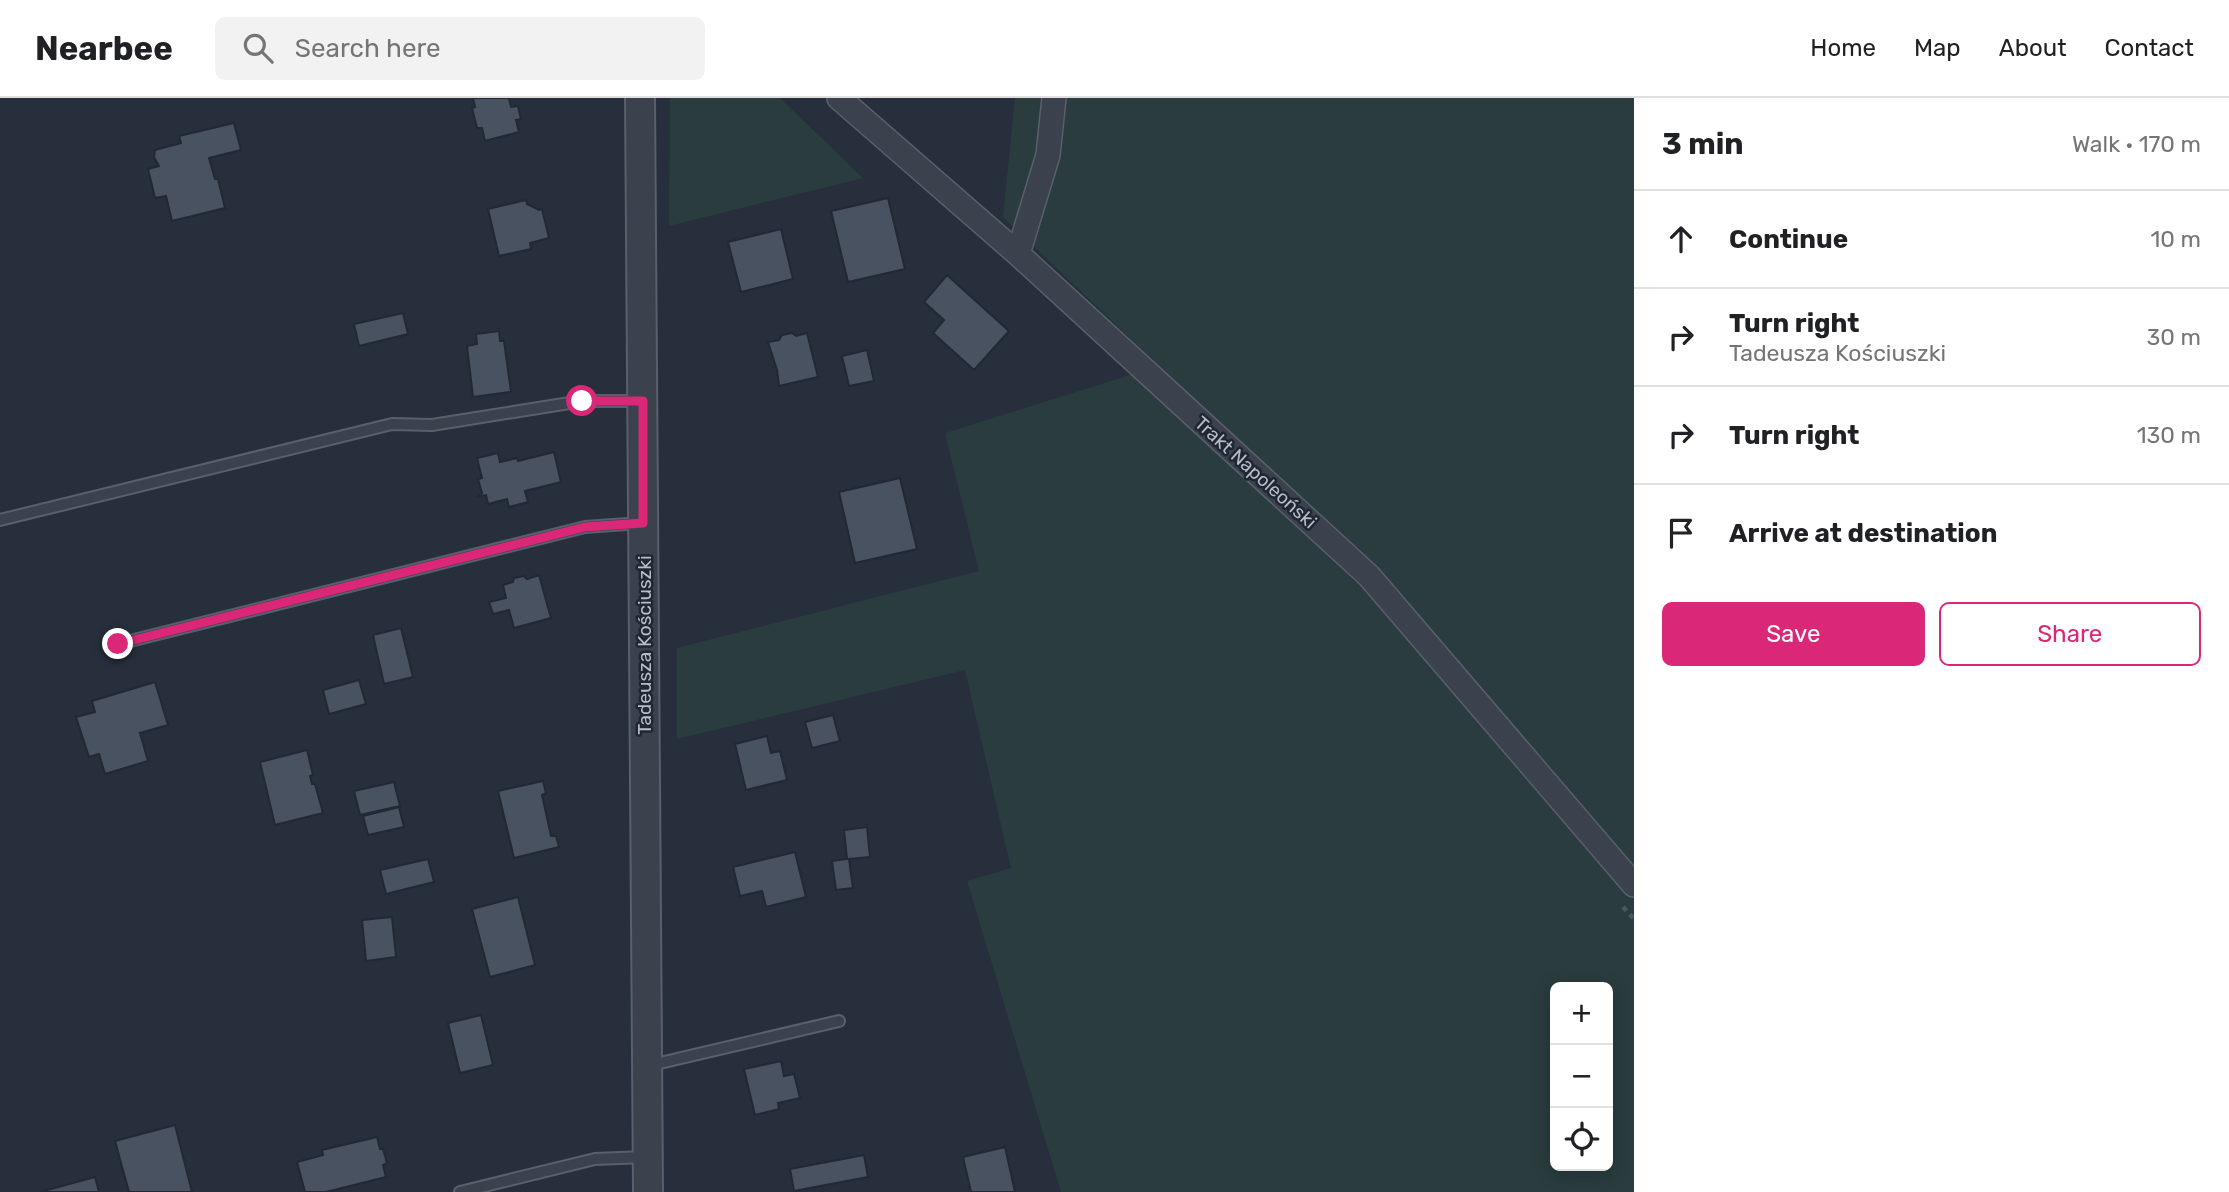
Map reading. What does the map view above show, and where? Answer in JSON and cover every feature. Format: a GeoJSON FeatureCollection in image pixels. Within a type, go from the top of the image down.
{"type":"FeatureCollection","features":[{"type":"Feature","properties":{"kind":"street","name":"Tadeusza Kościuszki"},"geometry":{"type":"LineString","coordinates":[[640,98],[648,1192]]}},
{"type":"Feature","properties":{"kind":"street","name":"Trakt Napoleoński"},"geometry":{"type":"LineString","coordinates":[[839,98],[1018,254],[1369,576],[1634,885]]}},
{"type":"Feature","properties":{"kind":"street"},"geometry":{"type":"LineString","coordinates":[[1018,254],[1048,155],[1054,98]]}},
{"type":"Feature","properties":{"kind":"lane"},"geometry":{"type":"LineString","coordinates":[[0,520],[392,424],[432,425],[582,401],[643,401]]}},
{"type":"Feature","properties":{"kind":"lane"},"geometry":{"type":"LineString","coordinates":[[118,644],[585,527],[643,523]]}},
{"type":"Feature","properties":{"kind":"lane"},"geometry":{"type":"LineString","coordinates":[[647,1066],[839,1021]]}},
{"type":"Feature","properties":{"kind":"lane"},"geometry":{"type":"LineString","coordinates":[[460,1192],[595,1159],[648,1157]]}},
{"type":"Feature","properties":{"kind":"path"},"geometry":{"type":"LineString","coordinates":[[1621,905],[1634,919]]}},
{"type":"Feature","properties":{"kind":"shaded area"},"geometry":{"type":"Polygon","coordinates":[[[670,98],[780,98],[863,178],[669,226],[670,98]]]}},
{"type":"Feature","properties":{"kind":"shaded area"},"geometry":{"type":"Polygon","coordinates":[[[1015,98],[1634,98],[1634,1192],[1061,1192],[967,881],[1011,868],[965,670],[677,739],[677,648],[979,571],[945,433],[1159,366],[1003,217],[1015,98]]]}},
{"type":"Feature","properties":{"kind":"building"},"geometry":{"type":"Polygon","coordinates":[[[473,98],[509,98],[511,107],[518,106],[521,119],[516,120],[519,132],[485,141],[482,128],[477,128],[472,108],[475,107],[473,98]]]}},
{"type":"Feature","properties":{"kind":"building"},"geometry":{"type":"Polygon","coordinates":[[[234,123],[241,150],[209,158],[215,179],[218,179],[225,208],[172,221],[166,196],[155,198],[148,169],[159,166],[154,157],[155,150],[181,143],[179,136],[234,123]]]}},
{"type":"Feature","properties":{"kind":"building"},"geometry":{"type":"Polygon","coordinates":[[[888,198],[905,269],[848,282],[831,211],[888,198]]]}},
{"type":"Feature","properties":{"kind":"building"},"geometry":{"type":"Polygon","coordinates":[[[526,200],[527,204],[542,209],[549,238],[530,243],[531,249],[499,256],[488,209],[526,200]]]}},
{"type":"Feature","properties":{"kind":"building"},"geometry":{"type":"Polygon","coordinates":[[[781,229],[793,279],[741,292],[728,242],[781,229]]]}},
{"type":"Feature","properties":{"kind":"building"},"geometry":{"type":"Polygon","coordinates":[[[947,275],[1009,331],[974,370],[933,333],[944,320],[924,302],[947,275]]]}},
{"type":"Feature","properties":{"kind":"building"},"geometry":{"type":"Polygon","coordinates":[[[403,313],[408,334],[359,346],[354,324],[403,313]]]}},
{"type":"Feature","properties":{"kind":"building"},"geometry":{"type":"Polygon","coordinates":[[[499,331],[500,341],[504,341],[511,392],[473,397],[467,346],[477,344],[476,334],[499,331]]]}},
{"type":"Feature","properties":{"kind":"building"},"geometry":{"type":"Polygon","coordinates":[[[792,333],[796,336],[807,333],[818,377],[779,386],[768,342],[792,333]]]}},
{"type":"Feature","properties":{"kind":"building"},"geometry":{"type":"Polygon","coordinates":[[[867,350],[874,381],[849,386],[842,356],[867,350]]]}},
{"type":"Feature","properties":{"kind":"building"},"geometry":{"type":"Polygon","coordinates":[[[554,452],[561,482],[525,491],[528,502],[509,507],[507,499],[488,504],[486,495],[479,496],[482,493],[478,479],[482,478],[477,458],[498,453],[500,462],[517,458],[518,461],[554,452]]]}},
{"type":"Feature","properties":{"kind":"building"},"geometry":{"type":"Polygon","coordinates":[[[900,478],[917,549],[855,563],[839,492],[900,478]]]}},
{"type":"Feature","properties":{"kind":"building"},"geometry":{"type":"Polygon","coordinates":[[[539,575],[551,618],[514,628],[509,610],[493,614],[489,602],[506,598],[503,585],[513,582],[514,578],[524,576],[527,579],[539,575]]]}},
{"type":"Feature","properties":{"kind":"building"},"geometry":{"type":"Polygon","coordinates":[[[401,628],[413,677],[384,684],[373,635],[401,628]]]}},
{"type":"Feature","properties":{"kind":"building"},"geometry":{"type":"Polygon","coordinates":[[[359,680],[366,704],[329,714],[323,690],[359,680]]]}},
{"type":"Feature","properties":{"kind":"building"},"geometry":{"type":"Polygon","coordinates":[[[155,682],[168,725],[140,733],[148,761],[105,774],[99,754],[89,757],[76,717],[95,712],[92,701],[155,682]]]}},
{"type":"Feature","properties":{"kind":"building"},"geometry":{"type":"Polygon","coordinates":[[[833,715],[840,741],[812,748],[805,722],[833,715]]]}},
{"type":"Feature","properties":{"kind":"building"},"geometry":{"type":"Polygon","coordinates":[[[767,736],[771,753],[780,751],[787,780],[746,790],[735,744],[767,736]]]}},
{"type":"Feature","properties":{"kind":"building"},"geometry":{"type":"Polygon","coordinates":[[[307,750],[313,775],[310,776],[312,784],[315,784],[323,813],[275,825],[260,762],[307,750]]]}},
{"type":"Feature","properties":{"kind":"building"},"geometry":{"type":"Polygon","coordinates":[[[543,781],[546,793],[542,795],[551,836],[556,836],[559,847],[514,858],[498,791],[543,781]]]}},
{"type":"Feature","properties":{"kind":"building"},"geometry":{"type":"Polygon","coordinates":[[[394,782],[400,806],[360,815],[354,791],[394,782]]]}},
{"type":"Feature","properties":{"kind":"building"},"geometry":{"type":"Polygon","coordinates":[[[399,807],[404,827],[368,835],[363,816],[399,807]]]}},
{"type":"Feature","properties":{"kind":"building"},"geometry":{"type":"Polygon","coordinates":[[[867,827],[870,857],[849,859],[853,888],[836,890],[832,861],[847,859],[844,830],[867,827]]]}},
{"type":"Feature","properties":{"kind":"building"},"geometry":{"type":"Polygon","coordinates":[[[795,852],[806,897],[766,907],[762,891],[740,896],[733,867],[795,852]]]}},
{"type":"Feature","properties":{"kind":"building"},"geometry":{"type":"Polygon","coordinates":[[[428,859],[434,882],[386,894],[380,870],[428,859]]]}},
{"type":"Feature","properties":{"kind":"building"},"geometry":{"type":"Polygon","coordinates":[[[518,897],[535,965],[490,977],[472,909],[518,897]]]}},
{"type":"Feature","properties":{"kind":"building"},"geometry":{"type":"Polygon","coordinates":[[[392,917],[396,957],[366,961],[362,920],[392,917]]]}},
{"type":"Feature","properties":{"kind":"building"},"geometry":{"type":"Polygon","coordinates":[[[481,1015],[493,1065],[460,1073],[448,1023],[481,1015]]]}},
{"type":"Feature","properties":{"kind":"building"},"geometry":{"type":"Polygon","coordinates":[[[781,1061],[784,1076],[794,1074],[800,1098],[778,1103],[779,1109],[755,1115],[744,1069],[781,1061]]]}},
{"type":"Feature","properties":{"kind":"building"},"geometry":{"type":"Polygon","coordinates":[[[175,1125],[192,1192],[129,1192],[115,1141],[175,1125]]]}},
{"type":"Feature","properties":{"kind":"building"},"geometry":{"type":"Polygon","coordinates":[[[377,1137],[387,1163],[383,1165],[386,1177],[326,1192],[305,1192],[297,1162],[323,1155],[322,1150],[377,1137]]]}},
{"type":"Feature","properties":{"kind":"building"},"geometry":{"type":"Polygon","coordinates":[[[1005,1147],[1015,1192],[971,1192],[963,1157],[1005,1147]]]}},
{"type":"Feature","properties":{"kind":"building"},"geometry":{"type":"Polygon","coordinates":[[[864,1155],[868,1177],[794,1191],[790,1169],[864,1155]]]}},
{"type":"Feature","properties":{"kind":"building"},"geometry":{"type":"Polygon","coordinates":[[[95,1177],[99,1192],[40,1192],[95,1177]]]}},
{"type":"Feature","properties":{"kind":"route"},"geometry":{"type":"LineString","coordinates":[[118,644],[585,527],[643,523],[643,401],[582,401]]}}]}
